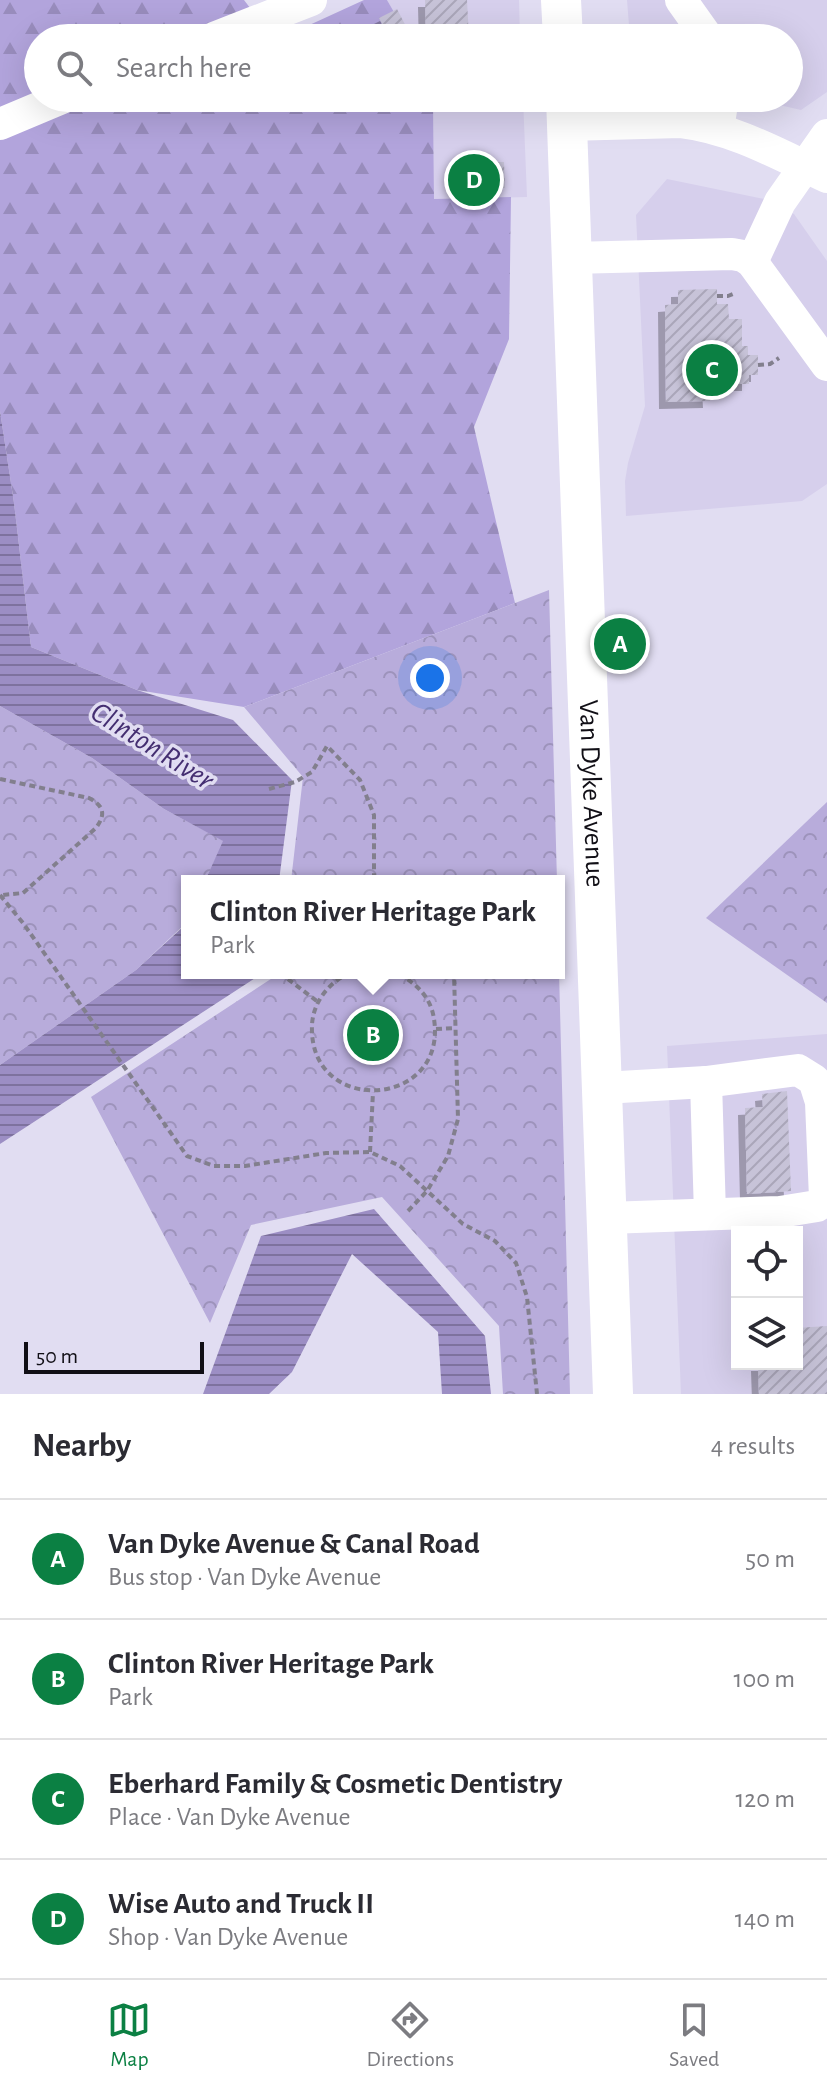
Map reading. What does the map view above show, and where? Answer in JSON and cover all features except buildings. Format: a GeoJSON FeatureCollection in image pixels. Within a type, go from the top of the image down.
{"type":"FeatureCollection","features":[{"type":"Feature","properties":{"kind":"main road"},"geometry":{"type":"LineString","coordinates":[[561,0],[562,24]]}},
{"type":"Feature","properties":{"kind":"main road","name":"Van Dyke Avenue"},"geometry":{"type":"LineString","coordinates":[[566,112],[613,1394]]}},
{"type":"Feature","properties":{"kind":"street"},"geometry":{"type":"LineString","coordinates":[[250,24],[311,0]]}},
{"type":"Feature","properties":{"kind":"street"},"geometry":{"type":"LineString","coordinates":[[681,0],[698,24]]}},
{"type":"Feature","properties":{"kind":"street"},"geometry":{"type":"LineString","coordinates":[[0,124],[29,112]]}},
{"type":"Feature","properties":{"kind":"street"},"geometry":{"type":"LineString","coordinates":[[576,112],[681,122],[721,114],[759,145],[816,172]]}},
{"type":"Feature","properties":{"kind":"street"},"geometry":{"type":"LineString","coordinates":[[752,262],[780,202],[816,172],[827,135]]}},
{"type":"Feature","properties":{"kind":"street"},"geometry":{"type":"LineString","coordinates":[[571,258],[743,256],[752,262],[827,365]]}},
{"type":"Feature","properties":{"kind":"street"},"geometry":{"type":"LineString","coordinates":[[603,1088],[706,1082],[798,1070],[814,1080],[821,1102],[825,1198],[817,1206],[780,1212],[607,1218]]}},
{"type":"Feature","properties":{"kind":"street"},"geometry":{"type":"LineString","coordinates":[[706,1082],[710,1214]]}},
{"type":"Feature","properties":{"kind":"path"},"geometry":{"type":"LineString","coordinates":[[717,296],[733,294]]}},
{"type":"Feature","properties":{"kind":"path"},"geometry":{"type":"LineString","coordinates":[[758,365],[770,364],[779,358]]}},
{"type":"Feature","properties":{"kind":"path"},"geometry":{"type":"LineString","coordinates":[[269,789],[295,782],[312,772],[327,746],[360,780],[374,815],[374,875]]}},
{"type":"Feature","properties":{"kind":"path"},"geometry":{"type":"LineString","coordinates":[[0,779],[89,798],[97,802],[103,814],[96,828],[23,893],[1,895]]}},
{"type":"Feature","properties":{"kind":"path"},"geometry":{"type":"LineString","coordinates":[[1,895],[187,1156],[214,1166],[245,1166],[326,1153],[370,1152],[400,1166],[463,1224],[495,1241],[516,1263],[527,1297],[537,1394]]}},
{"type":"Feature","properties":{"kind":"path"},"geometry":{"type":"LineString","coordinates":[[288,979],[318,1002]]}},
{"type":"Feature","properties":{"kind":"path"},"geometry":{"type":"LineString","coordinates":[[338,979],[327,988],[318,1002],[311,1022],[312,1043],[320,1062],[334,1078],[352,1088],[373,1092],[392,1089],[410,1080],[424,1066],[433,1048],[436,1029],[433,1010],[424,993],[408,979]]}},
{"type":"Feature","properties":{"kind":"path"},"geometry":{"type":"LineString","coordinates":[[408,1211],[427,1191],[448,1156],[458,1119],[454,979]]}},
{"type":"Feature","properties":{"kind":"path"},"geometry":{"type":"LineString","coordinates":[[436,1029],[455,1028]]}},
{"type":"Feature","properties":{"kind":"path"},"geometry":{"type":"LineString","coordinates":[[370,1152],[373,1092]]}},
{"type":"Feature","properties":{"kind":"shaded area"},"geometry":{"type":"Polygon","coordinates":[[[387,0],[519,0],[520,24],[401,24],[387,0]]]}},
{"type":"Feature","properties":{"kind":"shaded area"},"geometry":{"type":"Polygon","coordinates":[[[627,0],[827,0],[827,92],[803,109],[803,24],[629,24],[627,0]]]}},
{"type":"Feature","properties":{"kind":"shaded area"},"geometry":{"type":"Polygon","coordinates":[[[433,112],[524,112],[527,197],[434,199],[433,112]]]}},
{"type":"Feature","properties":{"kind":"shaded area"},"geometry":{"type":"Polygon","coordinates":[[[667,179],[764,199],[794,214],[827,261],[827,484],[802,501],[626,516],[628,463],[645,406],[636,215],[667,179]]]}},
{"type":"Feature","properties":{"kind":"shaded area"},"geometry":{"type":"Polygon","coordinates":[[[827,1034],[827,1394],[681,1394],[667,1046],[827,1034]]]}},
{"type":"Feature","properties":{"kind":"green space"},"geometry":{"type":"Polygon","coordinates":[[[0,0],[244,0],[262,24],[24,24],[24,112],[433,112],[434,199],[511,197],[509,339],[474,427],[515,603],[244,707],[137,690],[31,647],[0,411],[0,0]]]}},
{"type":"Feature","properties":{"kind":"green space"},"geometry":{"type":"Polygon","coordinates":[[[364,0],[387,0],[401,24],[312,24],[364,0]]]}},
{"type":"Feature","properties":{"kind":"green space"},"geometry":{"type":"Polygon","coordinates":[[[549,590],[557,875],[292,875],[303,777],[244,707],[549,590]]]}},
{"type":"Feature","properties":{"kind":"green space"},"geometry":{"type":"Polygon","coordinates":[[[0,706],[92,758],[164,809],[224,841],[208,875],[181,875],[181,928],[136,970],[0,1065],[0,706]]]}},
{"type":"Feature","properties":{"kind":"green space"},"geometry":{"type":"Polygon","coordinates":[[[827,802],[827,1003],[706,918],[827,802]]]}},
{"type":"Feature","properties":{"kind":"green space"},"geometry":{"type":"Polygon","coordinates":[[[271,979],[559,979],[570,1394],[503,1394],[499,1326],[382,1197],[251,1225],[210,1323],[91,1097],[271,979]]]}},
{"type":"Feature","properties":{"kind":"water","name":"Clinton River"},"geometry":{"type":"Polygon","coordinates":[[[0,411],[31,647],[137,690],[233,720],[292,780],[280,875],[208,875],[223,841],[164,809],[92,758],[0,706],[0,411]]]}},
{"type":"Feature","properties":{"kind":"water"},"geometry":{"type":"Polygon","coordinates":[[[181,929],[181,979],[254,979],[0,1144],[0,1065],[136,970],[181,929]]]}},
{"type":"Feature","properties":{"kind":"water"},"geometry":{"type":"Polygon","coordinates":[[[374,1209],[485,1336],[491,1394],[442,1394],[438,1332],[352,1254],[292,1372],[269,1394],[203,1394],[261,1236],[374,1209]]]}},
{"type":"Feature","properties":{"kind":"place","name":"Wise Auto and Truck II"},"geometry":{"type":"Point","coordinates":[474,180]}},
{"type":"Feature","properties":{"kind":"place","name":"Eberhard Family & Cosmetic Dentistry"},"geometry":{"type":"Point","coordinates":[712,370]}},
{"type":"Feature","properties":{"kind":"place","name":"Van Dyke Avenue & Canal Road"},"geometry":{"type":"Point","coordinates":[620,644]}},
{"type":"Feature","properties":{"kind":"place","name":"Clinton River Heritage Park"},"geometry":{"type":"Point","coordinates":[373,1035]}}]}
